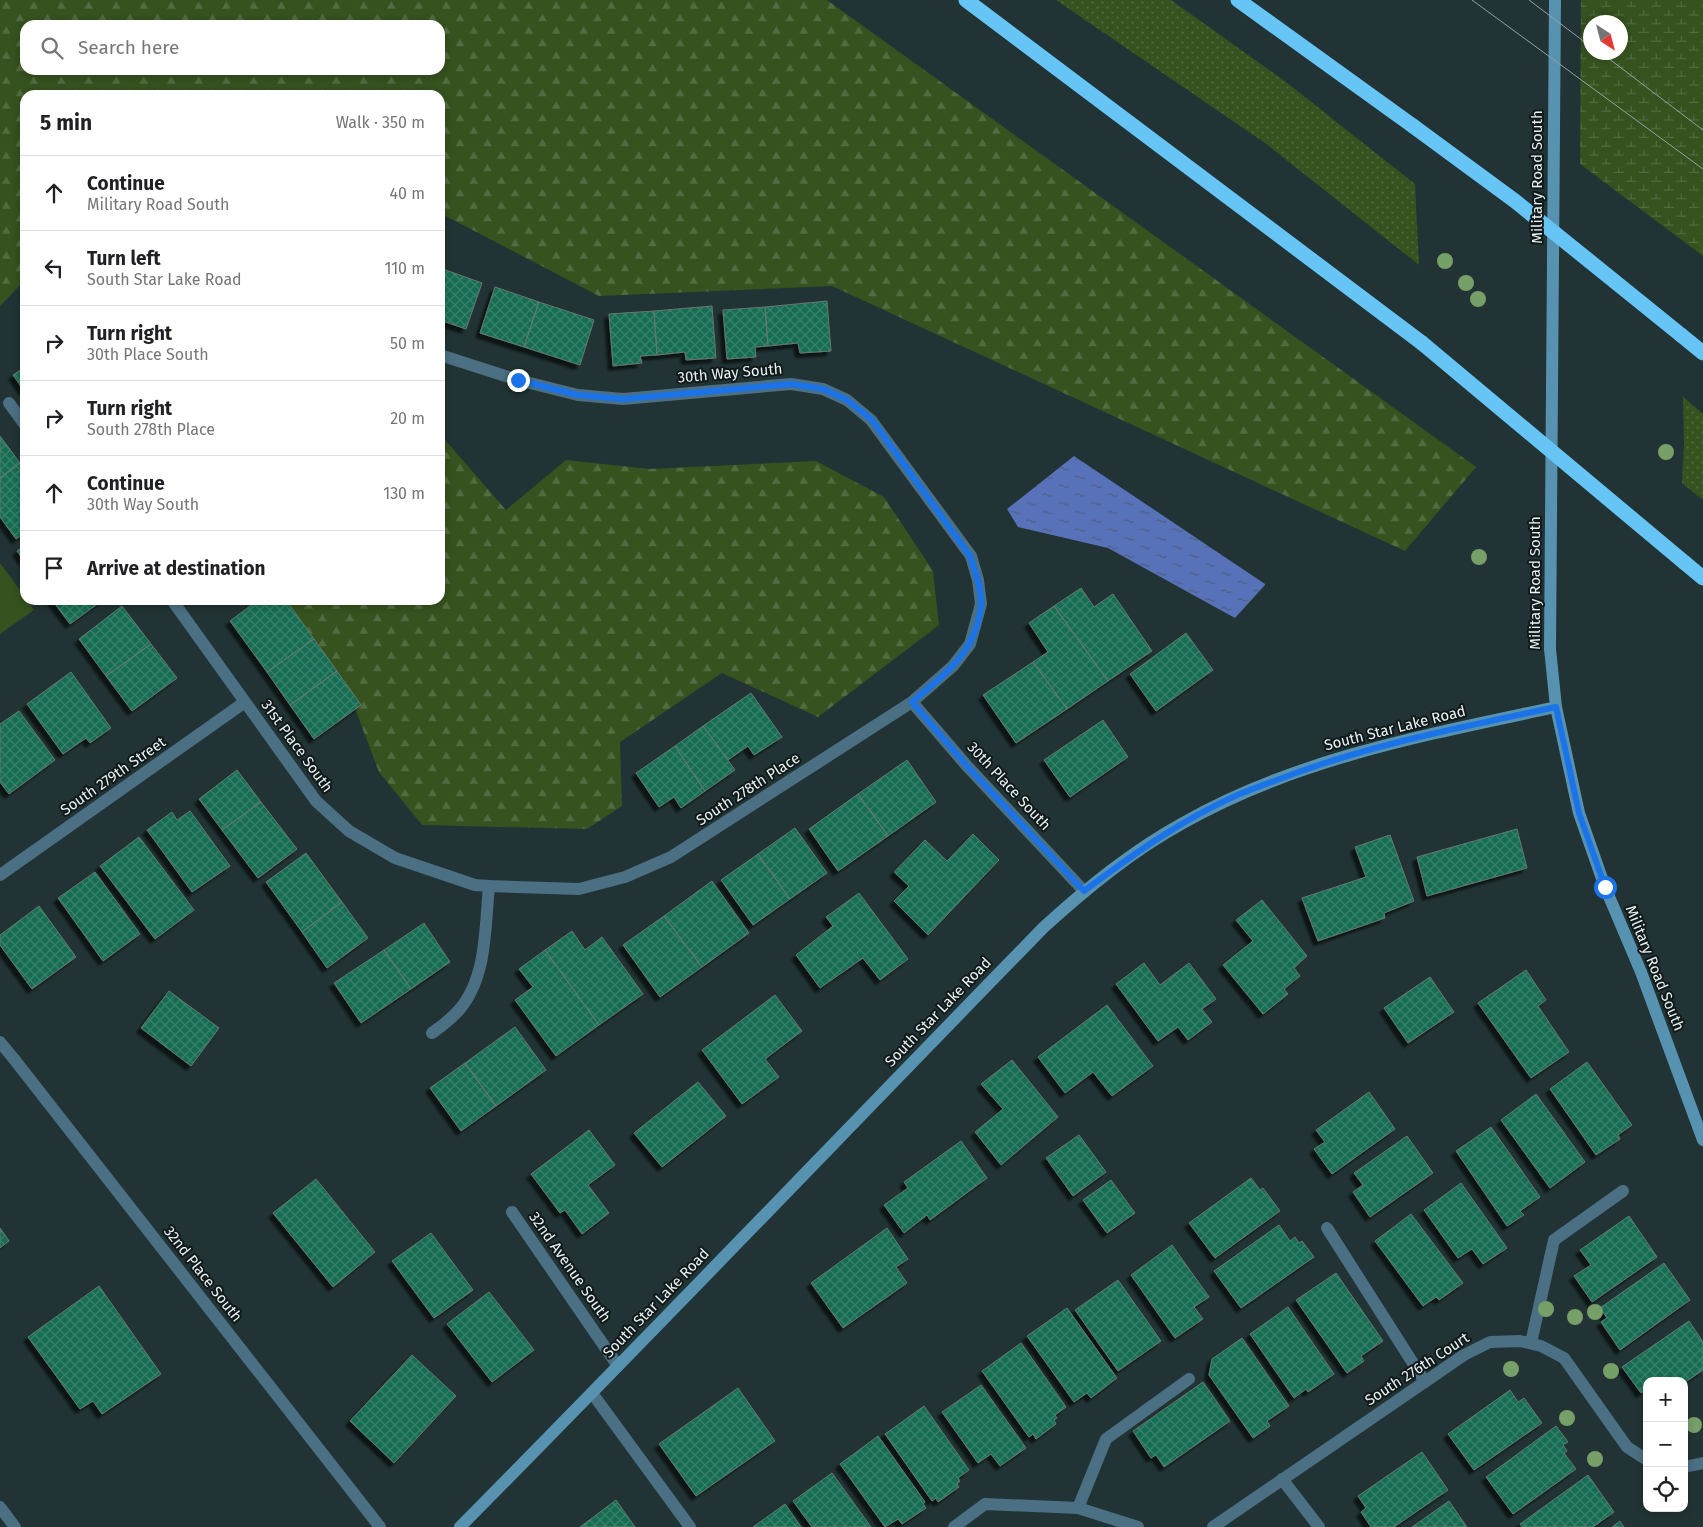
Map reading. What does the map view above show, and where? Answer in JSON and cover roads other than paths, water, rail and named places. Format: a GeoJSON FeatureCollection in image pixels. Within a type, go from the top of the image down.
{"type":"FeatureCollection","features":[{"type":"Feature","properties":{"kind":"highway"},"geometry":{"type":"LineString","coordinates":[[966,0],[1422,344],[1703,578]]}},
{"type":"Feature","properties":{"kind":"highway"},"geometry":{"type":"LineString","coordinates":[[1238,0],[1516,201],[1703,353]]}},
{"type":"Feature","properties":{"kind":"street","name":"Military Road South"},"geometry":{"type":"LineString","coordinates":[[1555,0],[1550,649],[1556,707],[1579,813],[1605,887],[1641,972],[1703,1140]]}},
{"type":"Feature","properties":{"kind":"street","name":"30th Way South"},"geometry":{"type":"LineString","coordinates":[[445,356],[518,380],[578,395],[623,399],[791,384],[823,389],[847,400],[872,420],[970,556],[978,580],[981,604],[977,624]]}},
{"type":"Feature","properties":{"kind":"street"},"geometry":{"type":"LineString","coordinates":[[9,403],[20,418]]}},
{"type":"Feature","properties":{"kind":"street","name":"31st Place South"},"geometry":{"type":"LineString","coordinates":[[176,605],[316,801],[349,831],[395,858],[476,884],[489,886]]}},
{"type":"Feature","properties":{"kind":"street","name":"South 278th Place"},"geometry":{"type":"LineString","coordinates":[[489,886],[579,888],[625,877],[671,857],[912,702],[954,666],[970,644],[977,624]]}},
{"type":"Feature","properties":{"kind":"street","name":"South 279th Street"},"geometry":{"type":"LineString","coordinates":[[0,875],[245,702]]}},
{"type":"Feature","properties":{"kind":"street","name":"30th Place South"},"geometry":{"type":"LineString","coordinates":[[912,702],[967,766],[1084,891]]}},
{"type":"Feature","properties":{"kind":"street","name":"South Star Lake Road"},"geometry":{"type":"LineString","coordinates":[[463,1526],[1044,927],[1084,891],[1137,852],[1175,828],[1236,796],[1311,767],[1379,747],[1556,707]]}},
{"type":"Feature","properties":{"kind":"street"},"geometry":{"type":"LineString","coordinates":[[432,1033],[460,1010],[477,977],[489,886]]}},
{"type":"Feature","properties":{"kind":"street","name":"32nd Place South"},"geometry":{"type":"LineString","coordinates":[[0,1042],[380,1527]]}},
{"type":"Feature","properties":{"kind":"street"},"geometry":{"type":"LineString","coordinates":[[1531,1343],[1554,1240],[1622,1191]]}},
{"type":"Feature","properties":{"kind":"street","name":"32nd Avenue South"},"geometry":{"type":"LineString","coordinates":[[512,1212],[618,1366]]}},
{"type":"Feature","properties":{"kind":"street"},"geometry":{"type":"LineString","coordinates":[[1328,1228],[1425,1382]]}},
{"type":"Feature","properties":{"kind":"street","name":"South 276th Court"},"geometry":{"type":"LineString","coordinates":[[1213,1527],[1464,1355],[1490,1342],[1520,1341],[1531,1343],[1564,1358],[1627,1448],[1643,1458]]}},
{"type":"Feature","properties":{"kind":"street"},"geometry":{"type":"LineString","coordinates":[[1078,1508],[1106,1439],[1189,1379]]}},
{"type":"Feature","properties":{"kind":"street"},"geometry":{"type":"LineString","coordinates":[[592,1393],[690,1527]]}},
{"type":"Feature","properties":{"kind":"street"},"geometry":{"type":"LineString","coordinates":[[1688,1466],[1703,1463]]}},
{"type":"Feature","properties":{"kind":"street"},"geometry":{"type":"LineString","coordinates":[[1282,1480],[1319,1527]]}},
{"type":"Feature","properties":{"kind":"street"},"geometry":{"type":"LineString","coordinates":[[954,1527],[985,1504],[1078,1508],[1138,1527]]}},
{"type":"Feature","properties":{"kind":"street"},"geometry":{"type":"LineString","coordinates":[[0,1507],[15,1527]]}},
{"type":"Feature","properties":{"kind":"water"},"geometry":{"type":"Polygon","coordinates":[[[1074,456],[1265,585],[1235,618],[1108,548],[1018,527],[1007,509],[1074,456]]]}},
{"type":"Feature","properties":{"kind":"tram line"},"geometry":{"type":"LineString","coordinates":[[1472,0],[1703,169]]}},
{"type":"Feature","properties":{"kind":"tram line"},"geometry":{"type":"LineString","coordinates":[[1529,0],[1583,41]]}},
{"type":"Feature","properties":{"kind":"tram line"},"geometry":{"type":"LineString","coordinates":[[1611,60],[1703,130]]}}]}
